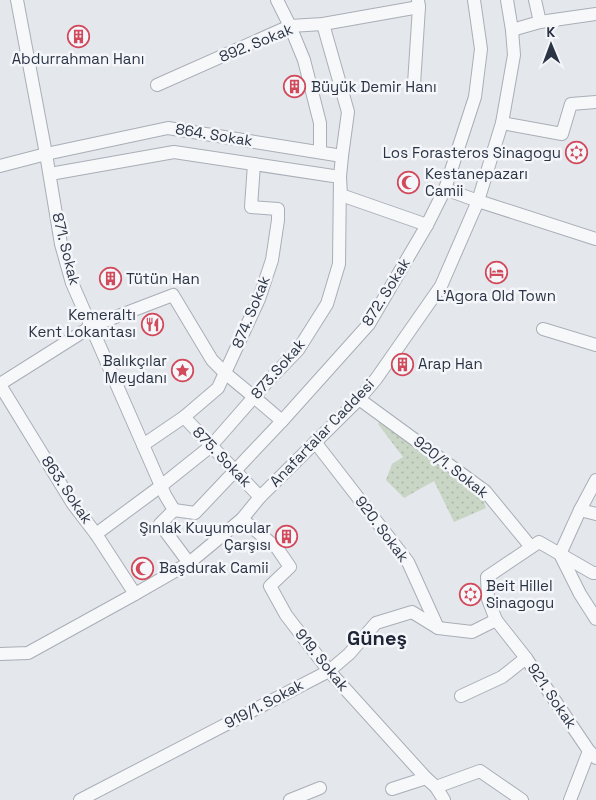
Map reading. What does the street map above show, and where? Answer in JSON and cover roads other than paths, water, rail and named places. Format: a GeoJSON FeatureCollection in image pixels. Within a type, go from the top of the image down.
{"type":"FeatureCollection","features":[{"type":"Feature","properties":{"kind":"street","name":"871. Sokak"},"geometry":{"type":"LineString","coordinates":[[17,0],[50,174],[61,244],[72,283],[165,495],[174,510]]}},
{"type":"Feature","properties":{"kind":"street"},"geometry":{"type":"LineString","coordinates":[[277,0],[304,60],[320,123],[320,152]]}},
{"type":"Feature","properties":{"kind":"street","name":"872. Sokak"},"geometry":{"type":"LineString","coordinates":[[174,510],[195,513],[282,422],[368,324],[427,225],[446,189],[475,98],[481,49],[474,0]]}},
{"type":"Feature","properties":{"kind":"street","name":"Anafartalar Caddesi"},"geometry":{"type":"LineString","coordinates":[[0,654],[28,653],[189,563],[242,519],[260,496],[359,399],[376,379],[442,286],[478,201],[502,123],[514,55],[507,0]]}},
{"type":"Feature","properties":{"kind":"street"},"geometry":{"type":"LineString","coordinates":[[535,0],[540,22]]}},
{"type":"Feature","properties":{"kind":"street"},"geometry":{"type":"LineString","coordinates":[[414,84],[419,4]]}},
{"type":"Feature","properties":{"kind":"street","name":"892. Sokak"},"geometry":{"type":"LineString","coordinates":[[157,85],[290,26],[323,24],[419,4]]}},
{"type":"Feature","properties":{"kind":"street"},"geometry":{"type":"LineString","coordinates":[[512,30],[540,22],[596,14]]}},
{"type":"Feature","properties":{"kind":"street","name":"873.Sokak"},"geometry":{"type":"LineString","coordinates":[[96,534],[212,446],[254,396],[298,350],[327,304],[339,264],[340,177],[348,112],[323,24]]}},
{"type":"Feature","properties":{"kind":"street"},"geometry":{"type":"LineString","coordinates":[[502,123],[562,134],[571,104],[596,102]]}},
{"type":"Feature","properties":{"kind":"street","name":"864. Sokak"},"geometry":{"type":"LineString","coordinates":[[0,166],[46,154],[168,128],[342,156]]}},
{"type":"Feature","properties":{"kind":"street"},"geometry":{"type":"LineString","coordinates":[[50,174],[174,152],[340,177],[340,195],[427,225]]}},
{"type":"Feature","properties":{"kind":"street","name":"874. Sokak"},"geometry":{"type":"LineString","coordinates":[[143,445],[184,417],[218,388],[259,298],[272,260],[278,208],[251,207],[254,164]]}},
{"type":"Feature","properties":{"kind":"street"},"geometry":{"type":"LineString","coordinates":[[446,189],[596,239]]}},
{"type":"Feature","properties":{"kind":"street"},"geometry":{"type":"LineString","coordinates":[[0,384],[92,326],[173,295],[212,360],[282,422]]}},
{"type":"Feature","properties":{"kind":"street"},"geometry":{"type":"LineString","coordinates":[[543,329],[596,346]]}},
{"type":"Feature","properties":{"kind":"street","name":"863. Sokak"},"geometry":{"type":"LineString","coordinates":[[0,384],[73,504],[96,534],[135,594]]}},
{"type":"Feature","properties":{"kind":"street","name":"920/1. Sokak"},"geometry":{"type":"LineString","coordinates":[[359,399],[486,491],[531,547]]}},
{"type":"Feature","properties":{"kind":"street","name":"875. Sokak"},"geometry":{"type":"LineString","coordinates":[[184,417],[260,496]]}},
{"type":"Feature","properties":{"kind":"street","name":"920. Sokak"},"geometry":{"type":"LineString","coordinates":[[315,442],[408,562],[438,628]]}},
{"type":"Feature","properties":{"kind":"street"},"geometry":{"type":"LineString","coordinates":[[560,554],[596,480]]}},
{"type":"Feature","properties":{"kind":"street"},"geometry":{"type":"LineString","coordinates":[[174,510],[160,524],[189,563]]}},
{"type":"Feature","properties":{"kind":"street"},"geometry":{"type":"LineString","coordinates":[[580,510],[596,514]]}},
{"type":"Feature","properties":{"kind":"street","name":"919. Sokak"},"geometry":{"type":"LineString","coordinates":[[242,519],[278,548],[290,567],[270,586],[286,615],[329,670],[436,787],[444,800]]}},
{"type":"Feature","properties":{"kind":"street"},"geometry":{"type":"LineString","coordinates":[[438,628],[472,632],[496,620],[488,599],[487,577],[539,542],[592,573],[596,573]]}},
{"type":"Feature","properties":{"kind":"street"},"geometry":{"type":"LineString","coordinates":[[560,554],[580,594],[596,619]]}},
{"type":"Feature","properties":{"kind":"street","name":"919/1. Sokak"},"geometry":{"type":"LineString","coordinates":[[80,800],[329,670],[349,654],[376,623],[412,612],[438,628]]}},
{"type":"Feature","properties":{"kind":"street","name":"921. Sokak"},"geometry":{"type":"LineString","coordinates":[[496,620],[526,658],[592,754]]}},
{"type":"Feature","properties":{"kind":"street","name":"921. Sokak"},"geometry":{"type":"LineString","coordinates":[[461,696],[502,678],[526,658]]}},
{"type":"Feature","properties":{"kind":"street"},"geometry":{"type":"LineString","coordinates":[[570,800],[592,754]]}},
{"type":"Feature","properties":{"kind":"street"},"geometry":{"type":"LineString","coordinates":[[436,787],[480,771],[517,799]]}},
{"type":"Feature","properties":{"kind":"street"},"geometry":{"type":"LineString","coordinates":[[392,789],[426,778]]}},
{"type":"Feature","properties":{"kind":"street"},"geometry":{"type":"LineString","coordinates":[[290,800],[320,788]]}},
{"type":"Feature","properties":{"kind":"place","name":"Abdurrahman Hanı"},"geometry":{"type":"Point","coordinates":[78,36]}},
{"type":"Feature","properties":{"kind":"place","name":"Büyük Demir Hanı"},"geometry":{"type":"Point","coordinates":[295,87]}},
{"type":"Feature","properties":{"kind":"place","name":"Los Forasteros Sinagogu"},"geometry":{"type":"Point","coordinates":[577,153]}},
{"type":"Feature","properties":{"kind":"place","name":"Kestanepazarı Camii"},"geometry":{"type":"Point","coordinates":[409,183]}},
{"type":"Feature","properties":{"kind":"place","name":"L'Agora Old Town"},"geometry":{"type":"Point","coordinates":[496,273]}},
{"type":"Feature","properties":{"kind":"place","name":"Tütün Han"},"geometry":{"type":"Point","coordinates":[110,279]}},
{"type":"Feature","properties":{"kind":"place","name":"Kemeraltı Kent Lokantası"},"geometry":{"type":"Point","coordinates":[152,324]}},
{"type":"Feature","properties":{"kind":"place","name":"Arap Han"},"geometry":{"type":"Point","coordinates":[402,364]}},
{"type":"Feature","properties":{"kind":"place","name":"Balıkçılar Meydanı"},"geometry":{"type":"Point","coordinates":[183,370]}},
{"type":"Feature","properties":{"kind":"place","name":"Şınlak Kuyumcular Çarşısı"},"geometry":{"type":"Point","coordinates":[287,537]}},
{"type":"Feature","properties":{"kind":"place","name":"Başdurak Camii"},"geometry":{"type":"Point","coordinates":[143,568]}},
{"type":"Feature","properties":{"kind":"place","name":"Beit Hillel Sinagogu"},"geometry":{"type":"Point","coordinates":[470,595]}},
{"type":"Feature","properties":{"kind":"district","name":"Güneş"},"geometry":{"type":"Point","coordinates":[377,638]}}]}
